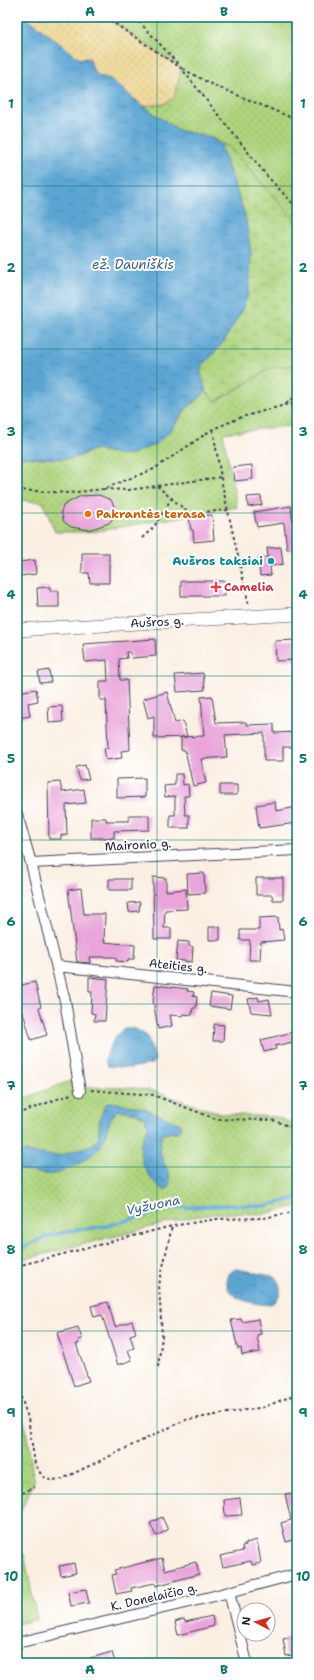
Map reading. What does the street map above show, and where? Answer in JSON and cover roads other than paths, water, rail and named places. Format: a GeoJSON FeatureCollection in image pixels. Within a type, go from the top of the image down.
{"type":"FeatureCollection","features":[{"type":"Feature","properties":{"kind":"street","name":"Aušros g."},"geometry":{"type":"LineString","coordinates":[[17,630],[297,614]]}},
{"type":"Feature","properties":{"kind":"street"},"geometry":{"type":"LineString","coordinates":[[17,814],[57,966],[80,1091]]}},
{"type":"Feature","properties":{"kind":"street","name":"Maironio g."},"geometry":{"type":"LineString","coordinates":[[31,863],[297,850]]}},
{"type":"Feature","properties":{"kind":"street","name":"Ateities g."},"geometry":{"type":"LineString","coordinates":[[57,966],[297,992]]}},
{"type":"Feature","properties":{"kind":"street","name":"K. Donelaičio g."},"geometry":{"type":"LineString","coordinates":[[17,1644],[297,1574]]}},
{"type":"Feature","properties":{"kind":"street"},"geometry":{"type":"LineString","coordinates":[[229,1592],[247,1663]]}},
{"type":"Feature","properties":{"kind":"water","name":"ež. Dauniškis"},"geometry":{"type":"Polygon","coordinates":[[[17,17],[25,17],[80,59],[89,58],[94,72],[99,76],[110,79],[143,106],[180,131],[208,136],[220,144],[245,215],[251,253],[248,295],[242,310],[224,341],[211,357],[204,362],[200,369],[206,392],[187,408],[171,430],[156,444],[133,454],[121,455],[95,449],[71,459],[17,457],[17,17]]]}},
{"type":"Feature","properties":{"kind":"water"},"geometry":{"type":"Polygon","coordinates":[[[127,1028],[134,1028],[147,1036],[155,1059],[152,1064],[130,1068],[108,1066],[105,1061],[110,1046],[119,1033],[127,1028]]]}},
{"type":"Feature","properties":{"kind":"water"},"geometry":{"type":"Polygon","coordinates":[[[111,1102],[142,1108],[180,1124],[182,1130],[163,1134],[160,1142],[161,1156],[169,1174],[169,1188],[164,1190],[159,1187],[150,1177],[143,1164],[140,1151],[143,1138],[148,1127],[145,1118],[136,1113],[118,1110],[109,1122],[101,1145],[93,1154],[80,1163],[54,1174],[17,1169],[17,1151],[58,1156],[92,1145],[99,1137],[100,1118],[106,1104],[111,1102]]]}},
{"type":"Feature","properties":{"kind":"water"},"geometry":{"type":"Polygon","coordinates":[[[237,1269],[276,1277],[280,1285],[280,1293],[277,1300],[269,1304],[257,1304],[236,1297],[228,1288],[227,1282],[230,1273],[237,1269]]]}},
{"type":"Feature","properties":{"kind":"waterway","name":"Vyžuona"},"geometry":{"type":"LineString","coordinates":[[17,1251],[45,1237],[70,1231],[107,1226],[171,1208],[230,1205],[266,1206],[297,1198]]}},
{"type":"Feature","properties":{"kind":"place","name":"Pakrantės terasa"},"geometry":{"type":"Point","coordinates":[88,514]}},
{"type":"Feature","properties":{"kind":"place","name":"Aušros taksiai"},"geometry":{"type":"Point","coordinates":[271,561]}},
{"type":"Feature","properties":{"kind":"place","name":"Camelia"},"geometry":{"type":"Point","coordinates":[216,587]}}]}
